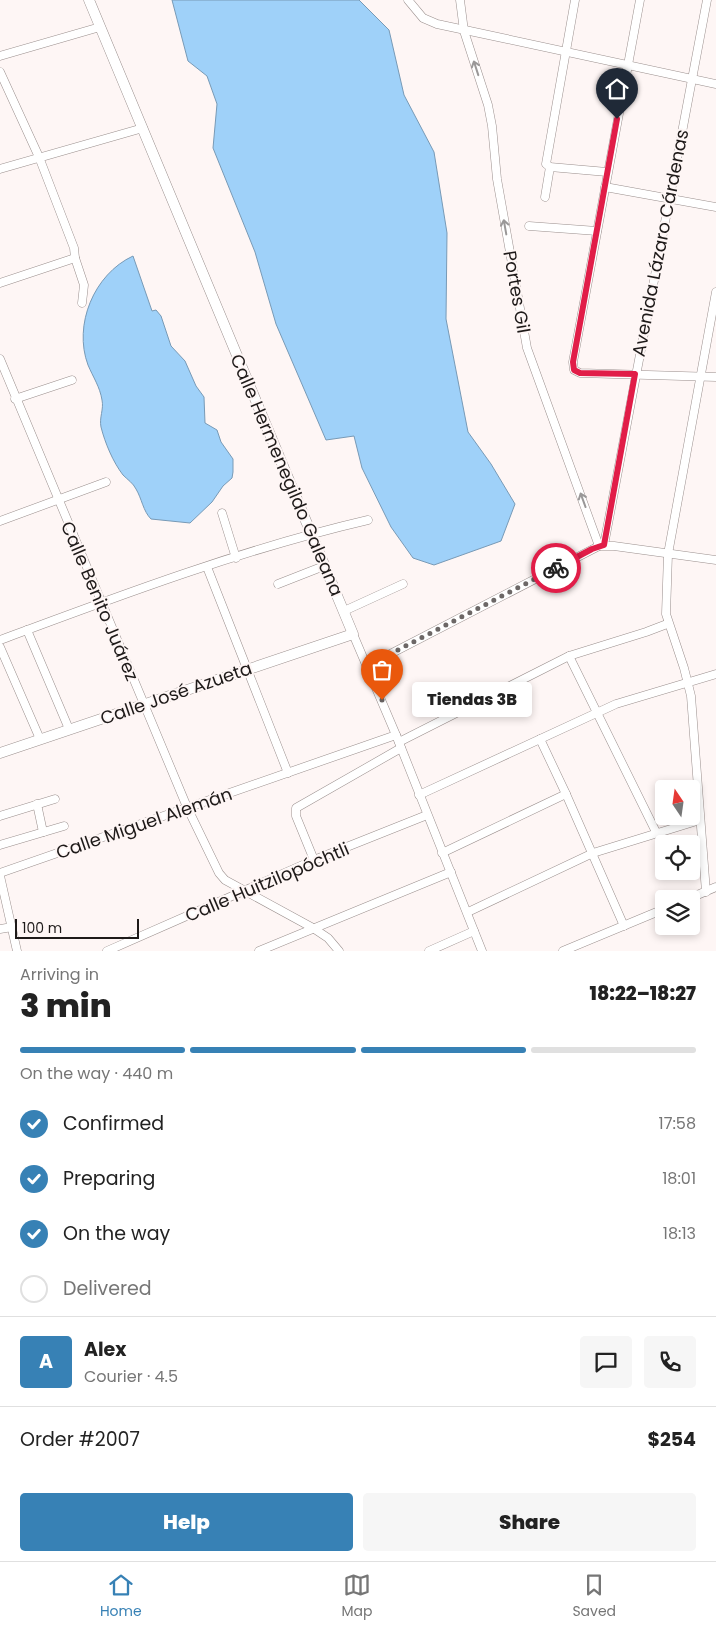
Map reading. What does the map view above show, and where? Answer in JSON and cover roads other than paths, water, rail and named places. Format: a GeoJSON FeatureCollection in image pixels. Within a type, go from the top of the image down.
{"type":"FeatureCollection","features":[{"type":"Feature","properties":{"kind":"street","name":"Calle Hermenegildo Galeana"},"geometry":{"type":"LineString","coordinates":[[89,0],[399,742],[482,951]]}},
{"type":"Feature","properties":{"kind":"street"},"geometry":{"type":"LineString","coordinates":[[408,0],[424,18],[464,31],[716,84]]}},
{"type":"Feature","properties":{"kind":"street","name":"Portes Gil"},"geometry":{"type":"LineString","coordinates":[[460,0],[464,31],[491,119],[497,179],[527,348],[602,546]]}},
{"type":"Feature","properties":{"kind":"street"},"geometry":{"type":"LineString","coordinates":[[546,196],[548,165],[565,51],[575,0]]}},
{"type":"Feature","properties":{"kind":"street"},"geometry":{"type":"LineString","coordinates":[[640,0],[573,362],[574,370],[580,373],[716,377]]}},
{"type":"Feature","properties":{"kind":"street","name":"Avenida Lázaro Cárdenas"},"geometry":{"type":"LineString","coordinates":[[602,546],[707,0]]}},
{"type":"Feature","properties":{"kind":"street"},"geometry":{"type":"LineString","coordinates":[[0,56],[100,27]]}},
{"type":"Feature","properties":{"kind":"street"},"geometry":{"type":"LineString","coordinates":[[0,72],[39,156],[74,248],[75,258],[84,285],[82,302]]}},
{"type":"Feature","properties":{"kind":"street"},"geometry":{"type":"LineString","coordinates":[[0,169],[39,156],[143,128]]}},
{"type":"Feature","properties":{"kind":"street"},"geometry":{"type":"LineString","coordinates":[[548,165],[607,172]]}},
{"type":"Feature","properties":{"kind":"street"},"geometry":{"type":"LineString","coordinates":[[605,187],[716,207]]}},
{"type":"Feature","properties":{"kind":"street"},"geometry":{"type":"LineString","coordinates":[[529,226],[597,231]]}},
{"type":"Feature","properties":{"kind":"street"},"geometry":{"type":"LineString","coordinates":[[0,283],[75,258]]}},
{"type":"Feature","properties":{"kind":"street"},"geometry":{"type":"LineString","coordinates":[[697,780],[688,682],[667,624],[668,554],[716,292]]}},
{"type":"Feature","properties":{"kind":"street","name":"Calle Benito Juárez"},"geometry":{"type":"LineString","coordinates":[[0,359],[57,500],[187,807],[219,873],[233,886],[313,928],[328,938],[339,951]]}},
{"type":"Feature","properties":{"kind":"street"},"geometry":{"type":"LineString","coordinates":[[15,399],[72,380]]}},
{"type":"Feature","properties":{"kind":"street"},"geometry":{"type":"LineString","coordinates":[[0,521],[106,482]]}},
{"type":"Feature","properties":{"kind":"street"},"geometry":{"type":"LineString","coordinates":[[222,513],[236,558]]}},
{"type":"Feature","properties":{"kind":"street"},"geometry":{"type":"LineString","coordinates":[[0,640],[100,602],[311,533],[368,520]]}},
{"type":"Feature","properties":{"kind":"street"},"geometry":{"type":"LineString","coordinates":[[367,666],[602,546],[716,560]]}},
{"type":"Feature","properties":{"kind":"street"},"geometry":{"type":"LineString","coordinates":[[278,584],[324,566]]}},
{"type":"Feature","properties":{"kind":"street"},"geometry":{"type":"LineString","coordinates":[[207,567],[288,773]]}},
{"type":"Feature","properties":{"kind":"street"},"geometry":{"type":"LineString","coordinates":[[344,611],[403,584]]}},
{"type":"Feature","properties":{"kind":"street"},"geometry":{"type":"LineString","coordinates":[[314,860],[296,816],[296,808],[399,742],[569,656],[667,624]]}},
{"type":"Feature","properties":{"kind":"street"},"geometry":{"type":"LineString","coordinates":[[27,630],[69,729]]}},
{"type":"Feature","properties":{"kind":"street","name":"Calle José Azueta"},"geometry":{"type":"LineString","coordinates":[[0,753],[353,634]]}},
{"type":"Feature","properties":{"kind":"street"},"geometry":{"type":"LineString","coordinates":[[0,648],[40,739]]}},
{"type":"Feature","properties":{"kind":"street"},"geometry":{"type":"LineString","coordinates":[[569,656],[656,832]]}},
{"type":"Feature","properties":{"kind":"street"},"geometry":{"type":"LineString","coordinates":[[419,795],[596,712],[716,674]]}},
{"type":"Feature","properties":{"kind":"street"},"geometry":{"type":"LineString","coordinates":[[540,739],[593,853],[624,926]]}},
{"type":"Feature","properties":{"kind":"street","name":"Calle Miguel Alemán"},"geometry":{"type":"LineString","coordinates":[[0,875],[187,807],[288,773],[399,742]]}},
{"type":"Feature","properties":{"kind":"street"},"geometry":{"type":"LineString","coordinates":[[442,853],[566,794]]}},
{"type":"Feature","properties":{"kind":"street"},"geometry":{"type":"LineString","coordinates":[[0,816],[55,799]]}},
{"type":"Feature","properties":{"kind":"street"},"geometry":{"type":"LineString","coordinates":[[37,804],[43,832]]}},
{"type":"Feature","properties":{"kind":"street","name":"Calle Huitzilopóchtli"},"geometry":{"type":"LineString","coordinates":[[107,951],[314,860],[427,815]]}},
{"type":"Feature","properties":{"kind":"street"},"geometry":{"type":"LineString","coordinates":[[700,820],[706,892]]}},
{"type":"Feature","properties":{"kind":"street"},"geometry":{"type":"LineString","coordinates":[[468,912],[593,853],[682,825]]}},
{"type":"Feature","properties":{"kind":"street"},"geometry":{"type":"LineString","coordinates":[[0,844],[64,826]]}},
{"type":"Feature","properties":{"kind":"street"},"geometry":{"type":"LineString","coordinates":[[259,951],[451,872]]}},
{"type":"Feature","properties":{"kind":"street"},"geometry":{"type":"LineString","coordinates":[[0,875],[2,891],[18,951]]}},
{"type":"Feature","properties":{"kind":"street"},"geometry":{"type":"LineString","coordinates":[[700,894],[716,888]]}},
{"type":"Feature","properties":{"kind":"street"},"geometry":{"type":"LineString","coordinates":[[563,951],[655,913]]}},
{"type":"Feature","properties":{"kind":"street"},"geometry":{"type":"LineString","coordinates":[[0,929],[12,927]]}},
{"type":"Feature","properties":{"kind":"street"},"geometry":{"type":"LineString","coordinates":[[429,951],[474,931]]}},
{"type":"Feature","properties":{"kind":"water"},"geometry":{"type":"Polygon","coordinates":[[[172,0],[359,0],[389,30],[404,95],[434,152],[447,233],[446,319],[468,432],[491,464],[515,504],[501,541],[434,565],[413,558],[391,527],[362,468],[354,436],[326,440],[276,324],[255,252],[213,148],[217,104],[207,76],[188,61],[172,0]]]}},
{"type":"Feature","properties":{"kind":"water"},"geometry":{"type":"Polygon","coordinates":[[[133,256],[152,311],[156,310],[161,316],[171,346],[185,361],[196,386],[204,397],[205,423],[217,430],[221,442],[233,459],[232,478],[223,486],[212,502],[190,523],[151,519],[135,487],[123,475],[116,464],[101,424],[101,395],[88,365],[84,350],[85,318],[90,302],[107,275],[119,264],[133,256]]]}},
{"type":"Feature","properties":{"kind":"place","name":"Tiendas 3B"},"geometry":{"type":"Point","coordinates":[382,700]}}]}
